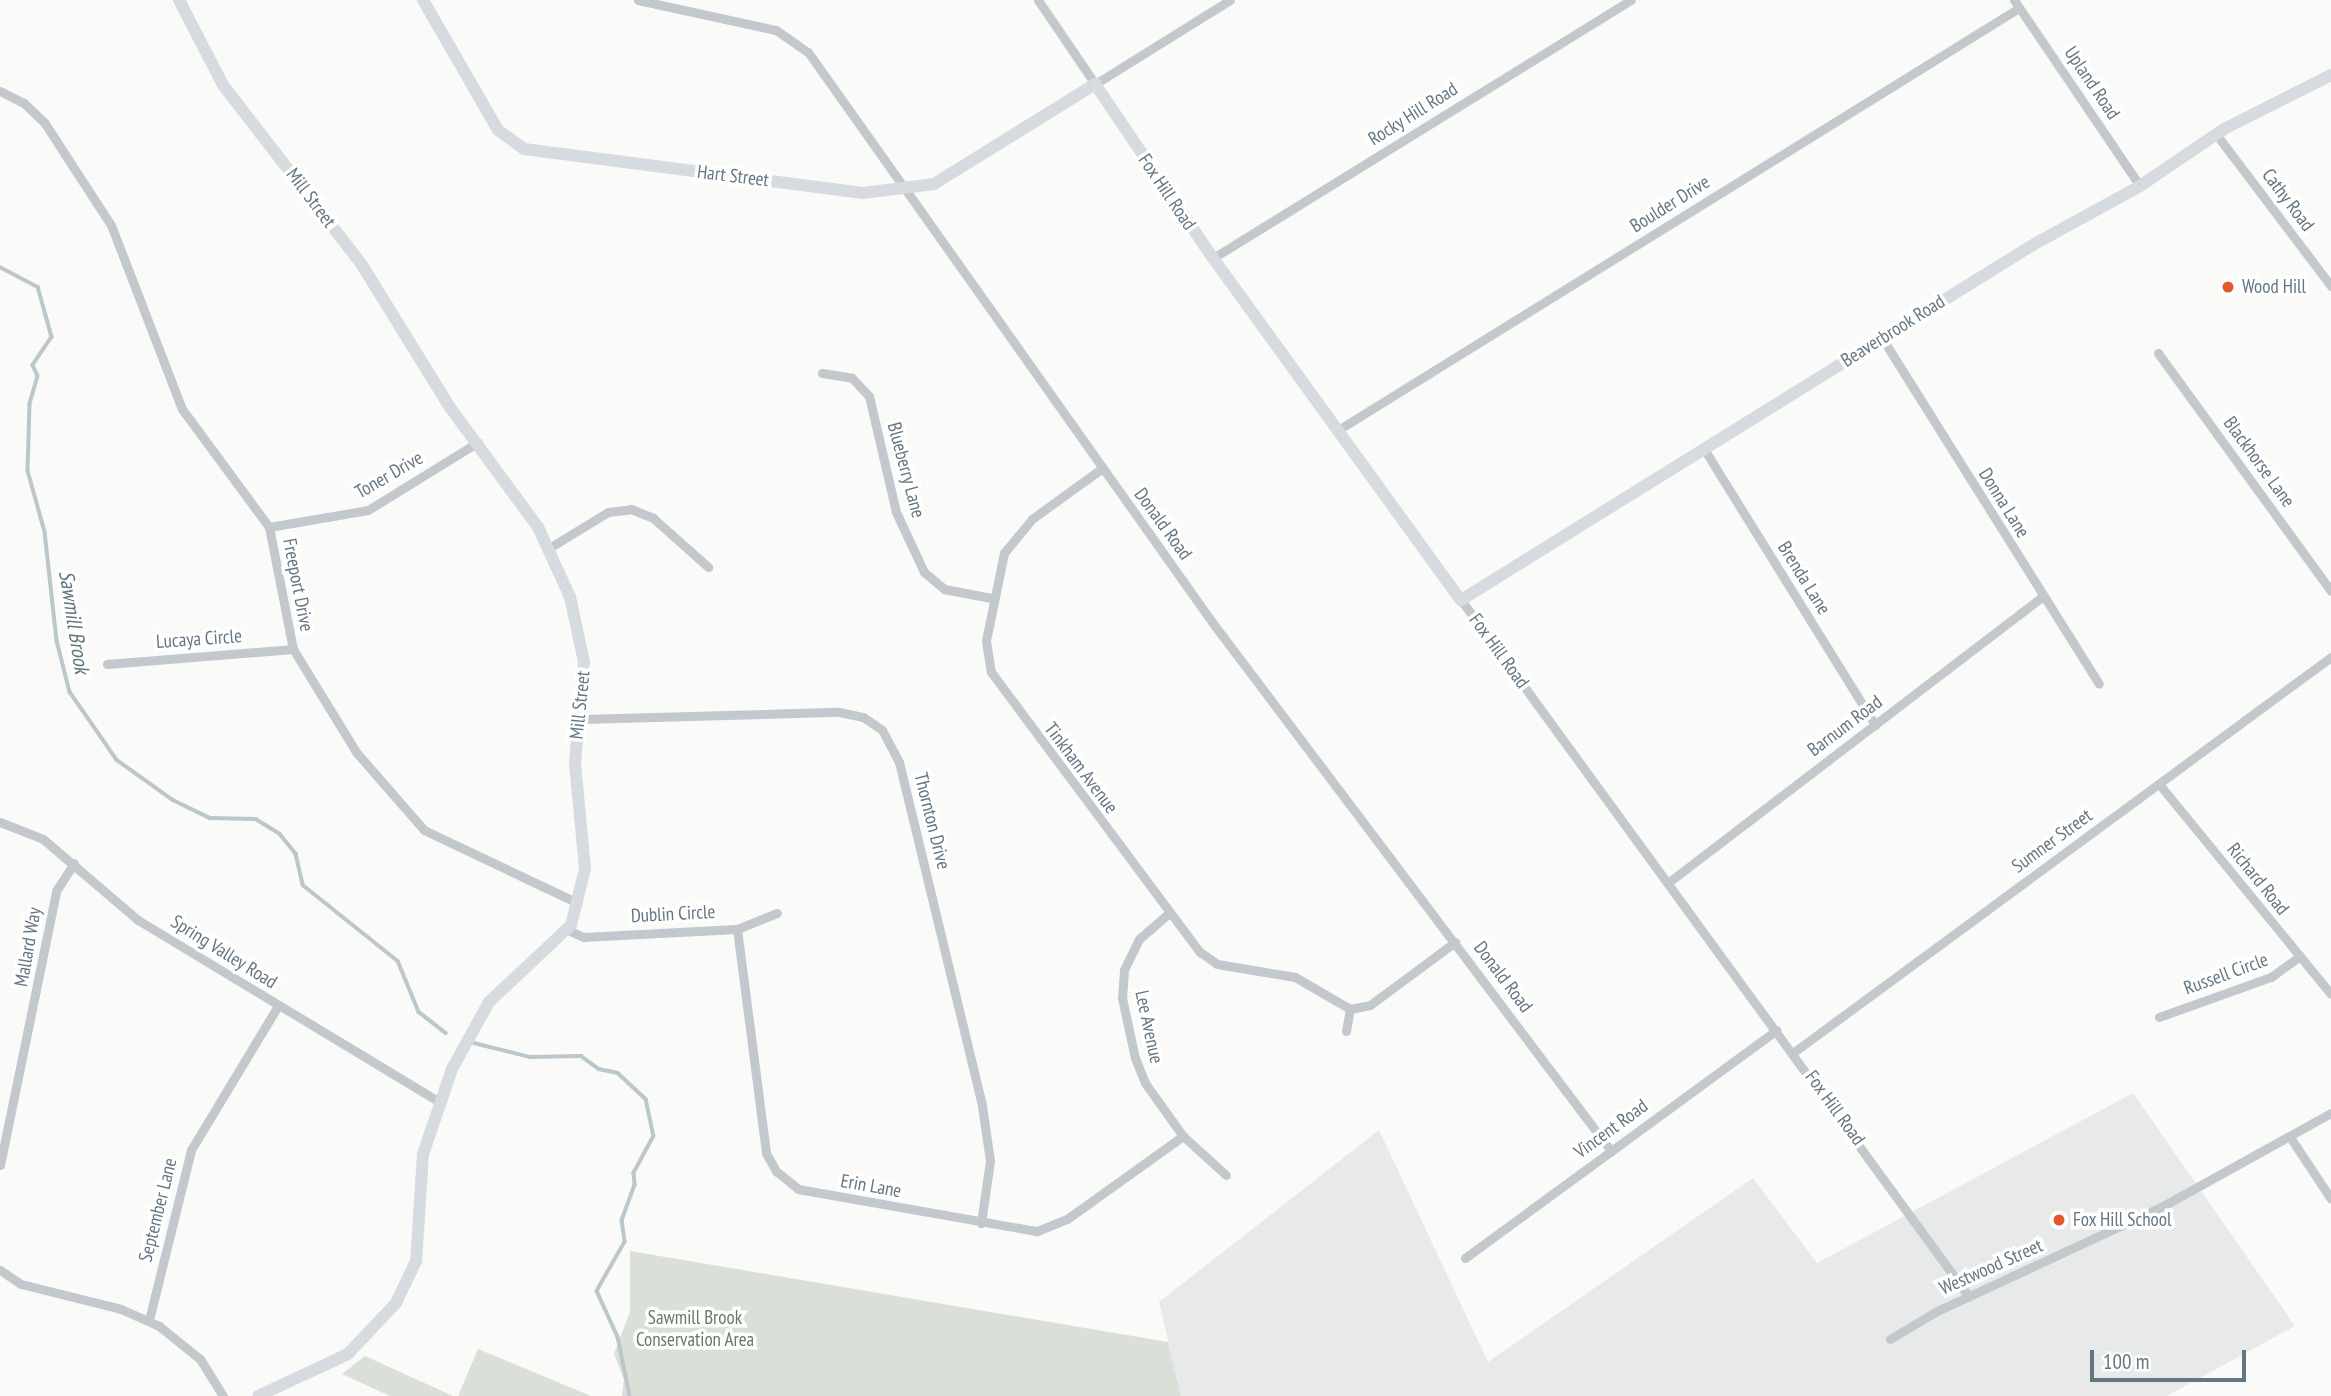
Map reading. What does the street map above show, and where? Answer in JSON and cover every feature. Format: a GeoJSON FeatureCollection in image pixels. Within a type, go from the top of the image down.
{"type":"FeatureCollection","features":[{"type":"Feature","properties":{"kind":"street","name":"Mill Street"},"geometry":{"type":"LineString","coordinates":[[179,0],[222,85],[362,265],[549,548],[570,597],[583,647],[582,719],[575,763],[585,869],[578,903],[568,930],[489,1002],[438,1101],[421,1168],[416,1261],[396,1303],[348,1354],[258,1396]]}},
{"type":"Feature","properties":{"kind":"street","name":"Hart Street"},"geometry":{"type":"LineString","coordinates":[[423,0],[498,130],[524,149],[863,193],[906,191],[939,181],[1095,84]]}},
{"type":"Feature","properties":{"kind":"street","name":"Donald Road"},"geometry":{"type":"LineString","coordinates":[[638,0],[776,30],[796,40],[906,191],[1101,469],[1611,1151]]}},
{"type":"Feature","properties":{"kind":"street","name":"Fox Hill Road"},"geometry":{"type":"LineString","coordinates":[[1038,0],[1213,258],[1794,1052],[1969,1297]]}},
{"type":"Feature","properties":{"kind":"street"},"geometry":{"type":"LineString","coordinates":[[1095,84],[1230,0]]}},
{"type":"Feature","properties":{"kind":"street","name":"Rocky Hill Road"},"geometry":{"type":"LineString","coordinates":[[1213,258],[1631,0]]}},
{"type":"Feature","properties":{"kind":"street","name":"Upland Road"},"geometry":{"type":"LineString","coordinates":[[2017,4],[2140,186]]}},
{"type":"Feature","properties":{"kind":"street","name":"Boulder Drive"},"geometry":{"type":"LineString","coordinates":[[1338,430],[2017,4]]}},
{"type":"Feature","properties":{"kind":"street","name":"Beaverbrook Road"},"geometry":{"type":"LineString","coordinates":[[1461,600],[1882,338],[2140,186],[2216,134],[2331,75]]}},
{"type":"Feature","properties":{"kind":"street","name":"Freeport Drive"},"geometry":{"type":"LineString","coordinates":[[0,91],[40,118],[103,211],[182,409],[268,527],[293,649],[356,752],[410,819],[441,840],[578,903]]}},
{"type":"Feature","properties":{"kind":"street","name":"Cathy Road"},"geometry":{"type":"LineString","coordinates":[[2216,134],[2331,286]]}},
{"type":"Feature","properties":{"kind":"street","name":"Donna Lane"},"geometry":{"type":"LineString","coordinates":[[1882,338],[2099,684]]}},
{"type":"Feature","properties":{"kind":"street","name":"Blackhorse Lane"},"geometry":{"type":"LineString","coordinates":[[2158,353],[2331,591]]}},
{"type":"Feature","properties":{"kind":"street","name":"Blueberry Lane"},"geometry":{"type":"LineString","coordinates":[[822,373],[855,379],[869,397],[896,512],[924,572],[949,591],[991,598]]}},
{"type":"Feature","properties":{"kind":"street","name":"Toner Drive"},"geometry":{"type":"LineString","coordinates":[[268,527],[368,510],[478,442]]}},
{"type":"Feature","properties":{"kind":"street","name":"Brenda Lane"},"geometry":{"type":"LineString","coordinates":[[1703,449],[1875,724]]}},
{"type":"Feature","properties":{"kind":"street","name":"Tinkham Avenue"},"geometry":{"type":"LineString","coordinates":[[1101,469],[1013,539],[999,563],[986,640],[994,677],[1169,913],[1213,962],[1295,977],[1350,1009]]}},
{"type":"Feature","properties":{"kind":"street"},"geometry":{"type":"LineString","coordinates":[[549,548],[608,512],[631,509],[660,523],[708,567]]}},
{"type":"Feature","properties":{"kind":"street","name":"Barnum Road"},"geometry":{"type":"LineString","coordinates":[[1669,882],[2042,597]]}},
{"type":"Feature","properties":{"kind":"street","name":"Lucaya Circle"},"geometry":{"type":"LineString","coordinates":[[107,664],[293,649]]}},
{"type":"Feature","properties":{"kind":"street","name":"Sumner Street"},"geometry":{"type":"LineString","coordinates":[[1794,1052],[2331,657]]}},
{"type":"Feature","properties":{"kind":"street","name":"Thornton Drive"},"geometry":{"type":"LineString","coordinates":[[582,719],[839,712],[863,717],[882,730],[899,762],[982,1106],[990,1161],[981,1223]]}},
{"type":"Feature","properties":{"kind":"street","name":"Richard Road"},"geometry":{"type":"LineString","coordinates":[[2159,784],[2331,994]]}},
{"type":"Feature","properties":{"kind":"street","name":"Spring Valley Road"},"geometry":{"type":"LineString","coordinates":[[0,822],[35,834],[74,863],[138,920],[438,1101]]}},
{"type":"Feature","properties":{"kind":"street","name":"Mallard Way"},"geometry":{"type":"LineString","coordinates":[[0,1165],[55,892],[74,863]]}},
{"type":"Feature","properties":{"kind":"street","name":"Lee Avenue"},"geometry":{"type":"LineString","coordinates":[[1169,913],[1136,943],[1122,989],[1141,1075],[1183,1136],[1226,1174]]}},
{"type":"Feature","properties":{"kind":"street","name":"Dublin Circle"},"geometry":{"type":"LineString","coordinates":[[568,930],[583,937],[737,929],[777,914]]}},
{"type":"Feature","properties":{"kind":"street","name":"Erin Lane"},"geometry":{"type":"LineString","coordinates":[[737,929],[764,1144],[776,1171],[811,1193],[1024,1231],[1056,1226],[1183,1136]]}},
{"type":"Feature","properties":{"kind":"street"},"geometry":{"type":"LineString","coordinates":[[1346,1031],[1350,1009],[1370,1005],[1455,942]]}},
{"type":"Feature","properties":{"kind":"street","name":"Russell Circle"},"geometry":{"type":"LineString","coordinates":[[2159,1017],[2278,974],[2300,956]]}},
{"type":"Feature","properties":{"kind":"street","name":"September Lane"},"geometry":{"type":"LineString","coordinates":[[149,1320],[191,1150],[278,1006]]}},
{"type":"Feature","properties":{"kind":"street","name":"Vincent Road"},"geometry":{"type":"LineString","coordinates":[[1465,1258],[1777,1030]]}},
{"type":"Feature","properties":{"kind":"street","name":"Westwood Street"},"geometry":{"type":"LineString","coordinates":[[1890,1339],[1969,1297],[2145,1215],[2331,1113]]}},
{"type":"Feature","properties":{"kind":"street"},"geometry":{"type":"LineString","coordinates":[[2290,1137],[2331,1199]]}},
{"type":"Feature","properties":{"kind":"street"},"geometry":{"type":"LineString","coordinates":[[0,1270],[26,1286],[149,1320],[193,1352],[223,1396]]}},
{"type":"Feature","properties":{"kind":"shaded area","name":"Fox Hill School"},"geometry":{"type":"Polygon","coordinates":[[[2133,1093],[2295,1326],[2167,1396],[1181,1396],[1159,1302],[1379,1130],[1488,1362],[1753,1178],[1817,1263],[2133,1093]]]}},
{"type":"Feature","properties":{"kind":"green space","name":"Sawmill Brook Conservation Area"},"geometry":{"type":"Polygon","coordinates":[[[630,1251],[1168,1342],[1181,1396],[622,1396],[624,1379],[614,1354],[630,1312],[630,1251]]]}},
{"type":"Feature","properties":{"kind":"green space"},"geometry":{"type":"Polygon","coordinates":[[[478,1349],[591,1396],[458,1396],[478,1349]]]}},
{"type":"Feature","properties":{"kind":"green space"},"geometry":{"type":"Polygon","coordinates":[[[365,1356],[453,1396],[390,1396],[342,1374],[365,1356]]]}},
{"type":"Feature","properties":{"kind":"waterway","name":"Sawmill Brook"},"geometry":{"type":"LineString","coordinates":[[0,267],[38,287],[52,337],[33,365],[38,376],[30,404],[28,471],[45,532],[57,641],[70,692],[117,760],[173,800],[210,818],[256,819],[280,834],[296,854],[303,885],[398,961],[419,1012],[446,1033]]}},
{"type":"Feature","properties":{"kind":"waterway","name":"Sawmill Brook"},"geometry":{"type":"LineString","coordinates":[[474,1043],[530,1057],[581,1056],[599,1069],[618,1073],[646,1099],[654,1136],[634,1173],[635,1185],[622,1220],[625,1242],[597,1291],[618,1337],[630,1396]]}},
{"type":"Feature","properties":{"kind":"place","name":"Wood Hill"},"geometry":{"type":"Point","coordinates":[2228,287]}},
{"type":"Feature","properties":{"kind":"place","name":"Fox Hill School"},"geometry":{"type":"Point","coordinates":[2059,1220]}}]}
